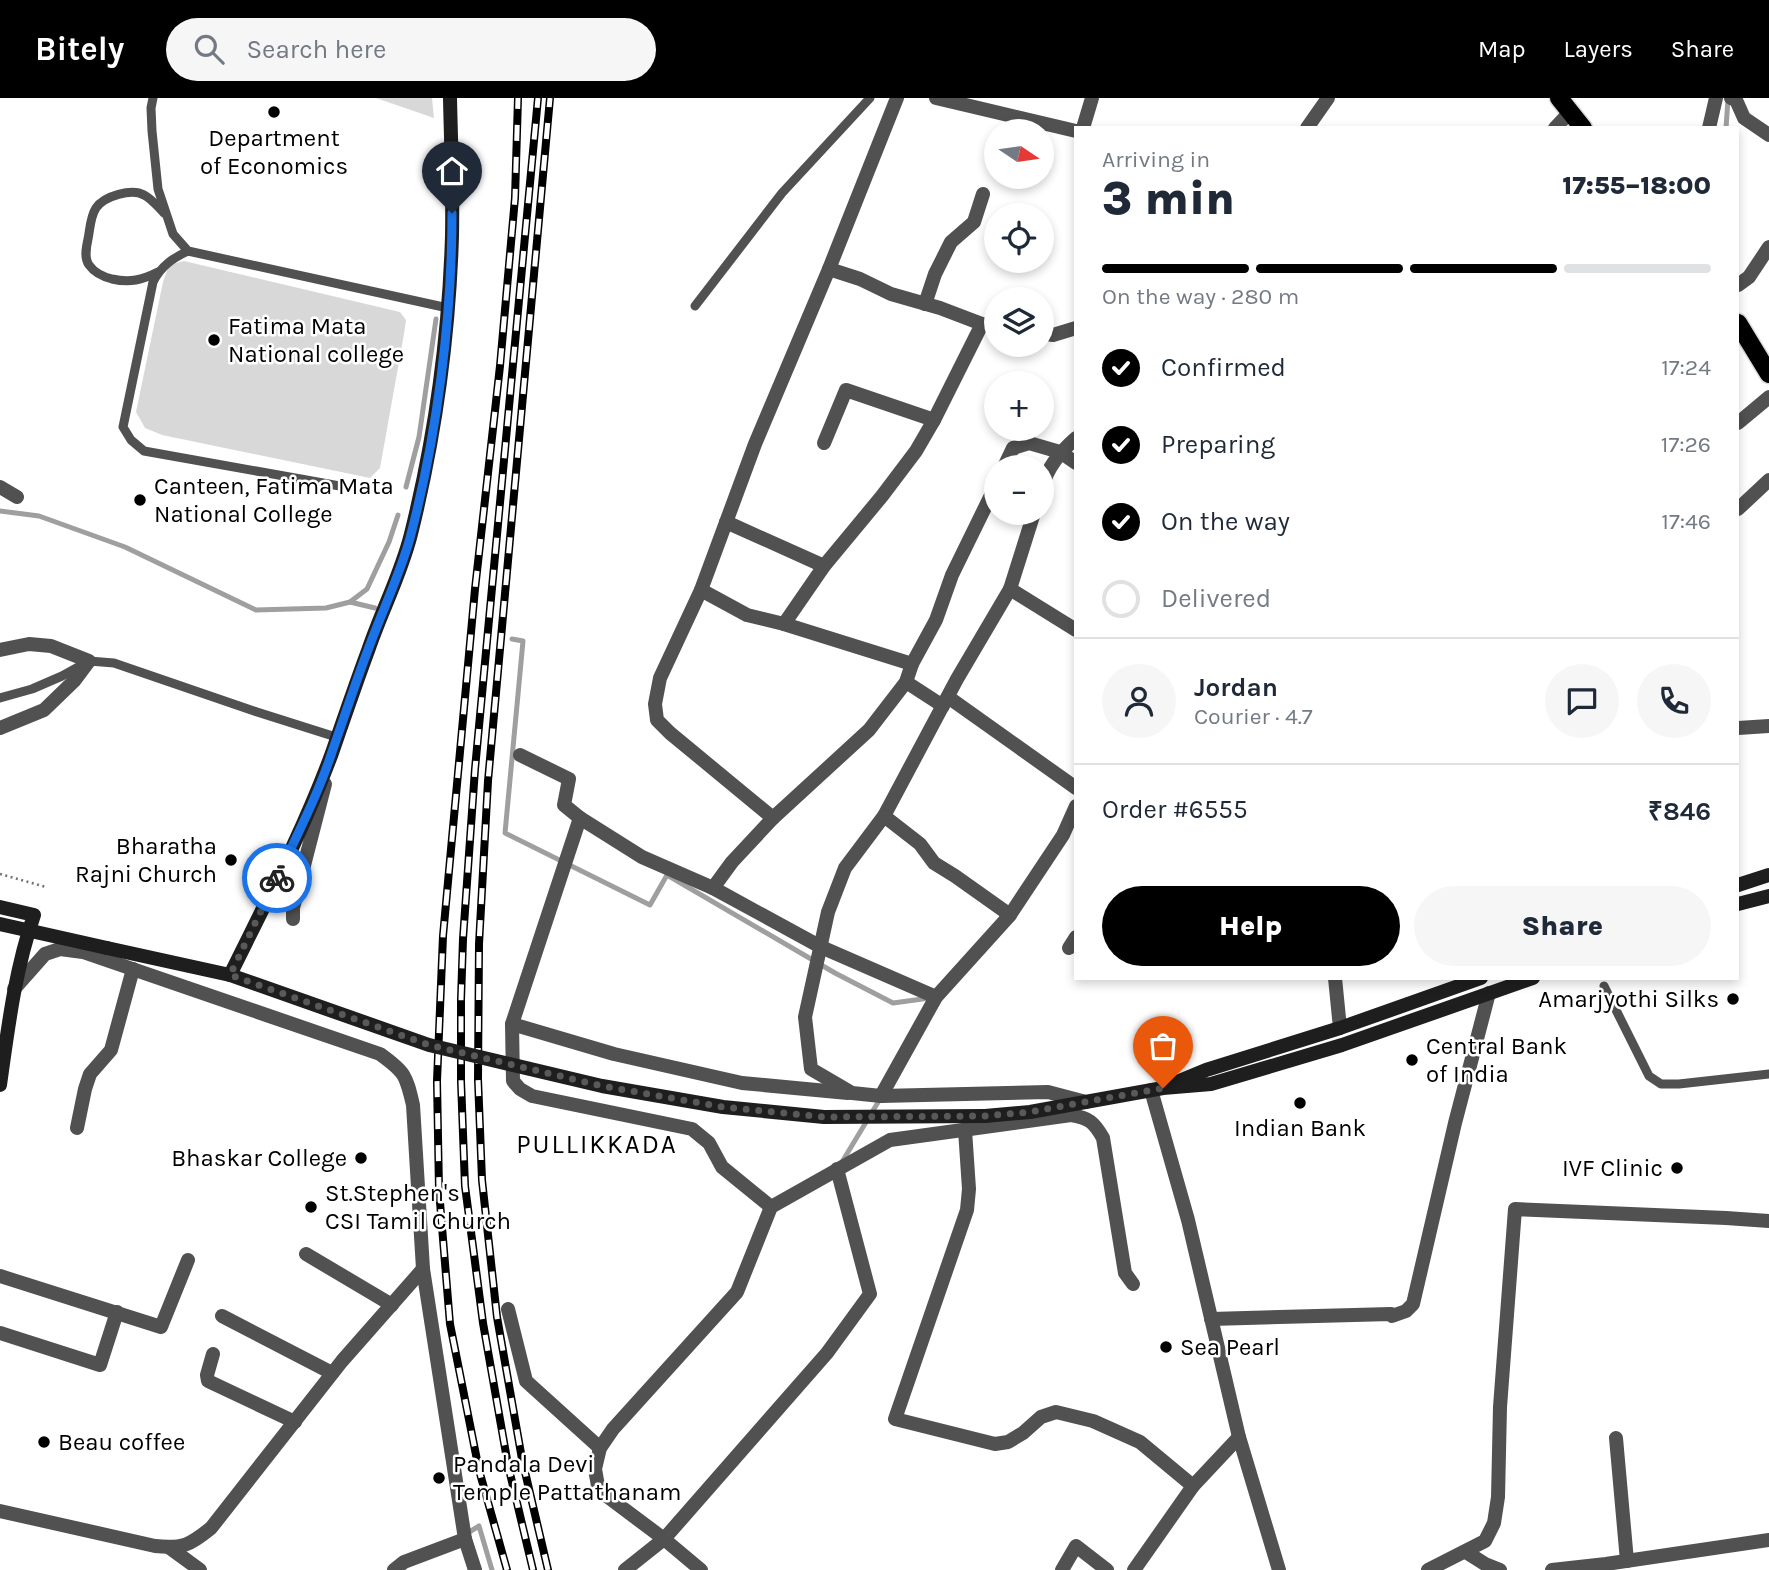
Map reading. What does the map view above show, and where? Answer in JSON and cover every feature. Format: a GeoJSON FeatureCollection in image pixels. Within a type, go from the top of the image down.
{"type":"FeatureCollection","features":[{"type":"Feature","properties":{"kind":"main road"},"geometry":{"type":"LineString","coordinates":[[230,975],[303,822],[332,752],[376,629],[398,578],[410,537],[432,437],[448,308],[452,236],[450,98]]}},
{"type":"Feature","properties":{"kind":"main road"},"geometry":{"type":"LineString","coordinates":[[1565,105],[1581,126]]}},
{"type":"Feature","properties":{"kind":"main road"},"geometry":{"type":"LineString","coordinates":[[1739,326],[1769,372]]}},
{"type":"Feature","properties":{"kind":"main road"},"geometry":{"type":"LineString","coordinates":[[1739,885],[1769,875]]}},
{"type":"Feature","properties":{"kind":"main road"},"geometry":{"type":"LineString","coordinates":[[1739,904],[1769,896]]}},
{"type":"Feature","properties":{"kind":"main road"},"geometry":{"type":"LineString","coordinates":[[0,906],[34,915],[14,989],[0,1085]]}},
{"type":"Feature","properties":{"kind":"main road"},"geometry":{"type":"LineString","coordinates":[[0,924],[230,975],[429,1045],[602,1086],[723,1107],[824,1117],[985,1116],[1030,1112],[1157,1089],[1211,1084],[1342,1045],[1527,980]]}},
{"type":"Feature","properties":{"kind":"main road"},"geometry":{"type":"LineString","coordinates":[[1157,1089],[1206,1070],[1340,1028],[1475,980]]}},
{"type":"Feature","properties":{"kind":"street"},"geometry":{"type":"LineString","coordinates":[[773,818],[670,733],[657,720],[655,704],[660,678],[701,590],[755,444],[897,98]]}},
{"type":"Feature","properties":{"kind":"street"},"geometry":{"type":"LineString","coordinates":[[936,98],[1074,131]]}},
{"type":"Feature","properties":{"kind":"street"},"geometry":{"type":"LineString","coordinates":[[1084,126],[1092,98]]}},
{"type":"Feature","properties":{"kind":"street"},"geometry":{"type":"LineString","coordinates":[[1308,126],[1328,98]]}},
{"type":"Feature","properties":{"kind":"street"},"geometry":{"type":"LineString","coordinates":[[1733,99],[1744,118],[1769,135]]}},
{"type":"Feature","properties":{"kind":"street"},"geometry":{"type":"LineString","coordinates":[[1709,126],[1712,100]]}},
{"type":"Feature","properties":{"kind":"street"},"geometry":{"type":"LineString","coordinates":[[1556,126],[1565,105]]}},
{"type":"Feature","properties":{"kind":"street"},"geometry":{"type":"LineString","coordinates":[[925,304],[950,242],[974,222],[983,194]]}},
{"type":"Feature","properties":{"kind":"street"},"geometry":{"type":"LineString","coordinates":[[1739,284],[1749,277],[1769,247]]}},
{"type":"Feature","properties":{"kind":"street"},"geometry":{"type":"LineString","coordinates":[[829,269],[860,279],[891,294],[984,323]]}},
{"type":"Feature","properties":{"kind":"street"},"geometry":{"type":"LineString","coordinates":[[1054,335],[1074,329]]}},
{"type":"Feature","properties":{"kind":"street"},"geometry":{"type":"LineString","coordinates":[[784,624],[824,566],[916,451],[984,334]]}},
{"type":"Feature","properties":{"kind":"street"},"geometry":{"type":"LineString","coordinates":[[824,443],[846,390],[934,420]]}},
{"type":"Feature","properties":{"kind":"street"},"geometry":{"type":"LineString","coordinates":[[1739,422],[1769,397]]}},
{"type":"Feature","properties":{"kind":"street"},"geometry":{"type":"LineString","coordinates":[[1054,463],[1060,452],[1074,440]]}},
{"type":"Feature","properties":{"kind":"street"},"geometry":{"type":"LineString","coordinates":[[1010,455],[1013,449],[1029,443],[1060,452],[1074,462]]}},
{"type":"Feature","properties":{"kind":"street"},"geometry":{"type":"LineString","coordinates":[[1739,508],[1769,480]]}},
{"type":"Feature","properties":{"kind":"street"},"geometry":{"type":"LineString","coordinates":[[0,487],[17,498]]}},
{"type":"Feature","properties":{"kind":"street"},"geometry":{"type":"LineString","coordinates":[[713,888],[732,862],[773,818],[869,730],[906,682],[912,664],[936,620],[952,575],[984,510]]}},
{"type":"Feature","properties":{"kind":"street"},"geometry":{"type":"LineString","coordinates":[[726,522],[824,566]]}},
{"type":"Feature","properties":{"kind":"street"},"geometry":{"type":"LineString","coordinates":[[852,1093],[811,1069],[806,1041],[804,1017],[828,912],[845,868],[884,816],[1010,589],[1030,525]]}},
{"type":"Feature","properties":{"kind":"street"},"geometry":{"type":"LineString","coordinates":[[1010,589],[1074,629]]}},
{"type":"Feature","properties":{"kind":"street"},"geometry":{"type":"LineString","coordinates":[[701,590],[747,615],[912,664]]}},
{"type":"Feature","properties":{"kind":"street"},"geometry":{"type":"LineString","coordinates":[[0,650],[29,644],[51,646],[89,661],[74,681],[44,710],[0,727]]}},
{"type":"Feature","properties":{"kind":"street"},"geometry":{"type":"LineString","coordinates":[[906,682],[946,702],[1074,787]]}},
{"type":"Feature","properties":{"kind":"street"},"geometry":{"type":"LineString","coordinates":[[1739,729],[1769,726]]}},
{"type":"Feature","properties":{"kind":"street"},"geometry":{"type":"LineString","coordinates":[[293,919],[293,908],[332,752]]}},
{"type":"Feature","properties":{"kind":"street"},"geometry":{"type":"LineString","coordinates":[[520,755],[569,779],[564,805],[642,857],[713,888],[821,947],[936,997]]}},
{"type":"Feature","properties":{"kind":"street"},"geometry":{"type":"LineString","coordinates":[[881,1096],[936,997],[1010,915],[1063,835],[1074,810]]}},
{"type":"Feature","properties":{"kind":"street"},"geometry":{"type":"LineString","coordinates":[[884,816],[920,844],[934,863],[1010,915]]}},
{"type":"Feature","properties":{"kind":"street"},"geometry":{"type":"LineString","coordinates":[[580,818],[512,1024],[513,1081],[532,1096],[692,1129],[709,1143],[722,1167],[771,1207]]}},
{"type":"Feature","properties":{"kind":"street"},"geometry":{"type":"LineString","coordinates":[[14,989],[45,954],[60,949],[83,952],[380,1054],[400,1068],[408,1083],[413,1105],[423,1269],[464,1539],[475,1570]]}},
{"type":"Feature","properties":{"kind":"street"},"geometry":{"type":"LineString","coordinates":[[76,1128],[90,1074],[111,1050],[133,969]]}},
{"type":"Feature","properties":{"kind":"street"},"geometry":{"type":"LineString","coordinates":[[1335,980],[1340,1028]]}},
{"type":"Feature","properties":{"kind":"street"},"geometry":{"type":"LineString","coordinates":[[1211,1319],[1392,1316],[1406,1311],[1413,1304],[1455,1123],[1489,993]]}},
{"type":"Feature","properties":{"kind":"street"},"geometry":{"type":"LineString","coordinates":[[512,1024],[614,1054],[741,1083],[881,1096],[1048,1092],[1094,1100],[1091,1122]]}},
{"type":"Feature","properties":{"kind":"street"},"geometry":{"type":"LineString","coordinates":[[1157,1089],[1239,1437],[1279,1570]]}},
{"type":"Feature","properties":{"kind":"street"},"geometry":{"type":"LineString","coordinates":[[701,1570],[608,1497],[598,1486],[594,1469],[600,1448],[613,1429],[737,1292],[771,1207],[890,1140],[1072,1115],[1085,1117],[1096,1126],[1102,1138],[1125,1273],[1133,1284]]}},
{"type":"Feature","properties":{"kind":"street"},"geometry":{"type":"LineString","coordinates":[[965,1130],[969,1189],[967,1210],[895,1419],[995,1444],[1008,1442],[1041,1417],[1056,1412],[1093,1421],[1140,1442],[1192,1486]]}},
{"type":"Feature","properties":{"kind":"street"},"geometry":{"type":"LineString","coordinates":[[625,1570],[664,1539],[827,1353],[870,1294],[837,1169]]}},
{"type":"Feature","properties":{"kind":"street"},"geometry":{"type":"LineString","coordinates":[[1428,1570],[1485,1541],[1493,1523],[1498,1497],[1500,1407],[1515,1209],[1769,1221]]}},
{"type":"Feature","properties":{"kind":"street"},"geometry":{"type":"LineString","coordinates":[[306,1254],[391,1305]]}},
{"type":"Feature","properties":{"kind":"street"},"geometry":{"type":"LineString","coordinates":[[0,1276],[161,1327],[188,1260]]}},
{"type":"Feature","properties":{"kind":"street"},"geometry":{"type":"LineString","coordinates":[[0,1511],[170,1548],[193,1543],[211,1528],[332,1373],[423,1269]]}},
{"type":"Feature","properties":{"kind":"street"},"geometry":{"type":"LineString","coordinates":[[508,1309],[526,1381],[600,1448]]}},
{"type":"Feature","properties":{"kind":"street"},"geometry":{"type":"LineString","coordinates":[[0,1333],[100,1366],[117,1312]]}},
{"type":"Feature","properties":{"kind":"street"},"geometry":{"type":"LineString","coordinates":[[222,1316],[332,1373]]}},
{"type":"Feature","properties":{"kind":"street"},"geometry":{"type":"LineString","coordinates":[[214,1354],[208,1381],[295,1422]]}},
{"type":"Feature","properties":{"kind":"street"},"geometry":{"type":"LineString","coordinates":[[1134,1570],[1192,1486],[1239,1437]]}},
{"type":"Feature","properties":{"kind":"street"},"geometry":{"type":"LineString","coordinates":[[1616,1438],[1628,1561]]}},
{"type":"Feature","properties":{"kind":"street"},"geometry":{"type":"LineString","coordinates":[[394,1570],[404,1562],[464,1539]]}},
{"type":"Feature","properties":{"kind":"street"},"geometry":{"type":"LineString","coordinates":[[1552,1570],[1769,1540]]}},
{"type":"Feature","properties":{"kind":"street"},"geometry":{"type":"LineString","coordinates":[[1062,1570],[1076,1546],[1107,1570]]}},
{"type":"Feature","properties":{"kind":"street"},"geometry":{"type":"LineString","coordinates":[[170,1548],[200,1570]]}},
{"type":"Feature","properties":{"kind":"street"},"geometry":{"type":"LineString","coordinates":[[1466,1552],[1500,1570]]}},
{"type":"Feature","properties":{"kind":"lane"},"geometry":{"type":"LineString","coordinates":[[153,98],[153,150],[158,189],[173,234],[188,251],[448,308]]}},
{"type":"Feature","properties":{"kind":"lane"},"geometry":{"type":"LineString","coordinates":[[695,306],[782,193],[870,98]]}},
{"type":"Feature","properties":{"kind":"lane"},"geometry":{"type":"LineString","coordinates":[[167,217],[142,194],[127,193],[102,201],[95,210],[85,252],[89,265],[108,277],[133,282],[158,272],[175,257],[188,251]]}},
{"type":"Feature","properties":{"kind":"lane"},"geometry":{"type":"LineString","coordinates":[[158,272],[153,282],[123,427],[131,440],[144,451],[362,490]]}},
{"type":"Feature","properties":{"kind":"lane"},"geometry":{"type":"LineString","coordinates":[[0,698],[32,689],[89,661],[114,663],[336,737]]}},
{"type":"Feature","properties":{"kind":"lane"},"geometry":{"type":"LineString","coordinates":[[1604,986],[1649,1076],[1661,1084],[1769,1074]]}},
{"type":"Feature","properties":{"kind":"path"},"geometry":{"type":"LineString","coordinates":[[0,874],[46,887]]}},
{"type":"Feature","properties":{"kind":"shaded area"},"geometry":{"type":"Polygon","coordinates":[[[376,98],[432,98],[434,118],[376,98]]]}},
{"type":"Feature","properties":{"kind":"shaded area"},"geometry":{"type":"Polygon","coordinates":[[[184,261],[400,312],[406,320],[380,468],[370,478],[162,435],[145,428],[136,412],[163,282],[169,265],[184,261]]]}},
{"type":"Feature","properties":{"kind":"waterway"},"geometry":{"type":"LineString","coordinates":[[1726,126],[1728,99]]}},
{"type":"Feature","properties":{"kind":"waterway"},"geometry":{"type":"LineString","coordinates":[[406,487],[419,437],[436,319]]}},
{"type":"Feature","properties":{"kind":"waterway"},"geometry":{"type":"LineString","coordinates":[[0,511],[39,516],[125,547],[256,610],[326,608],[350,602],[367,589],[389,542],[398,515]]}},
{"type":"Feature","properties":{"kind":"waterway"},"geometry":{"type":"LineString","coordinates":[[350,602],[375,608]]}},
{"type":"Feature","properties":{"kind":"waterway"},"geometry":{"type":"LineString","coordinates":[[512,639],[523,641],[505,833],[650,905],[667,875],[835,973],[893,1003],[930,998]]}},
{"type":"Feature","properties":{"kind":"waterway"},"geometry":{"type":"LineString","coordinates":[[842,1162],[880,1099]]}},
{"type":"Feature","properties":{"kind":"waterway"},"geometry":{"type":"LineString","coordinates":[[466,1534],[479,1526],[492,1570]]}},
{"type":"Feature","properties":{"kind":"railway"},"geometry":{"type":"LineString","coordinates":[[507,1570],[479,1470],[450,1324],[439,1190],[437,1081],[443,936],[475,589],[500,366],[515,198],[518,98]]}},
{"type":"Feature","properties":{"kind":"railway"},"geometry":{"type":"LineString","coordinates":[[533,1570],[508,1465],[483,1323],[465,1186],[461,1000],[475,769],[538,98]]}},
{"type":"Feature","properties":{"kind":"railway"},"geometry":{"type":"LineString","coordinates":[[548,1570],[522,1459],[497,1317],[482,1180],[478,1079],[479,944],[488,781],[550,98]]}},
{"type":"Feature","properties":{"kind":"way so far"},"geometry":{"type":"LineString","coordinates":[[277,878],[230,975],[429,1045],[602,1086],[723,1107],[824,1117],[985,1116],[1030,1112],[1163,1088]]}},
{"type":"Feature","properties":{"kind":"place","name":"Department of Economics"},"geometry":{"type":"Point","coordinates":[274,112]}},
{"type":"Feature","properties":{"kind":"place","name":"Fatima Mata National college"},"geometry":{"type":"Point","coordinates":[214,340]}},
{"type":"Feature","properties":{"kind":"place","name":"Canteen, Fatima Mata National College"},"geometry":{"type":"Point","coordinates":[140,500]}},
{"type":"Feature","properties":{"kind":"place","name":"Bharatha Rajni Church"},"geometry":{"type":"Point","coordinates":[231,860]}},
{"type":"Feature","properties":{"kind":"place","name":"Amarjyothi Silks"},"geometry":{"type":"Point","coordinates":[1733,999]}},
{"type":"Feature","properties":{"kind":"place","name":"Central Bank of India"},"geometry":{"type":"Point","coordinates":[1412,1060]}},
{"type":"Feature","properties":{"kind":"place","name":"Indian Bank"},"geometry":{"type":"Point","coordinates":[1300,1103]}},
{"type":"Feature","properties":{"kind":"place","name":"Bhaskar College"},"geometry":{"type":"Point","coordinates":[361,1158]}},
{"type":"Feature","properties":{"kind":"place","name":"IVF Clinic"},"geometry":{"type":"Point","coordinates":[1677,1168]}},
{"type":"Feature","properties":{"kind":"place","name":"St.Stephen's CSI Tamil Church"},"geometry":{"type":"Point","coordinates":[311,1207]}},
{"type":"Feature","properties":{"kind":"place","name":"Sea Pearl"},"geometry":{"type":"Point","coordinates":[1166,1347]}},
{"type":"Feature","properties":{"kind":"place","name":"Beau coffee"},"geometry":{"type":"Point","coordinates":[44,1442]}},
{"type":"Feature","properties":{"kind":"place","name":"Pandala Devi Temple Pattathanam"},"geometry":{"type":"Point","coordinates":[439,1478]}},
{"type":"Feature","properties":{"kind":"district","name":"PULLIKKADA"},"geometry":{"type":"Point","coordinates":[597,1144]}},
{"type":"Feature","properties":{"kind":"route"},"geometry":{"type":"LineString","coordinates":[[277,878],[332,752],[376,629],[398,578],[410,537],[432,437],[439,389],[448,308],[452,213]]}}]}
